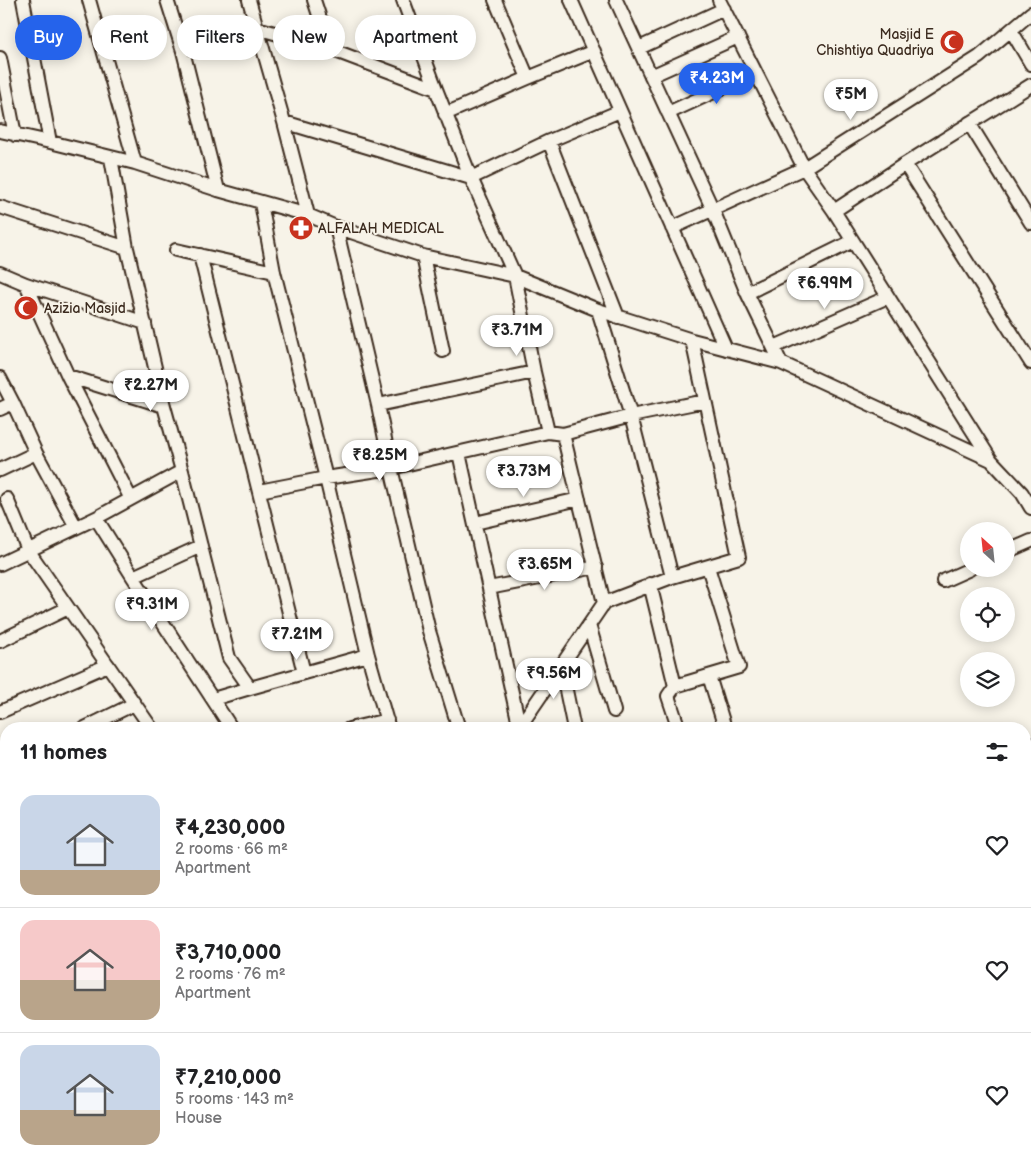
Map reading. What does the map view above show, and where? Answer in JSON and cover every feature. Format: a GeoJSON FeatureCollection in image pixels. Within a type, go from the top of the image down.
{"type":"FeatureCollection","features":[{"type":"Feature","properties":{"kind":"street"},"geometry":{"type":"LineString","coordinates":[[22,0],[50,142]]}},
{"type":"Feature","properties":{"kind":"street"},"geometry":{"type":"LineString","coordinates":[[89,0],[135,163]]}},
{"type":"Feature","properties":{"kind":"street"},"geometry":{"type":"LineString","coordinates":[[168,0],[177,31]]}},
{"type":"Feature","properties":{"kind":"street"},"geometry":{"type":"LineString","coordinates":[[249,0],[254,15]]}},
{"type":"Feature","properties":{"kind":"street"},"geometry":{"type":"LineString","coordinates":[[314,0],[319,15]]}},
{"type":"Feature","properties":{"kind":"street"},"geometry":{"type":"LineString","coordinates":[[403,0],[445,114],[471,178],[515,276],[548,432]]}},
{"type":"Feature","properties":{"kind":"street"},"geometry":{"type":"LineString","coordinates":[[495,0],[528,78]]}},
{"type":"Feature","properties":{"kind":"street"},"geometry":{"type":"LineString","coordinates":[[571,0],[726,349]]}},
{"type":"Feature","properties":{"kind":"street"},"geometry":{"type":"LineString","coordinates":[[616,0],[712,210],[747,293],[781,363]]}},
{"type":"Feature","properties":{"kind":"street"},"geometry":{"type":"LineString","coordinates":[[639,48],[721,4],[804,168],[834,210],[992,460]]}},
{"type":"Feature","properties":{"kind":"street"},"geometry":{"type":"LineString","coordinates":[[672,228],[804,168],[979,57],[1031,13]]}},
{"type":"Feature","properties":{"kind":"street"},"geometry":{"type":"LineString","coordinates":[[1011,30],[1031,64]]}},
{"type":"Feature","properties":{"kind":"street"},"geometry":{"type":"LineString","coordinates":[[651,76],[738,37]]}},
{"type":"Feature","properties":{"kind":"street"},"geometry":{"type":"LineString","coordinates":[[263,46],[308,215]]}},
{"type":"Feature","properties":{"kind":"street"},"geometry":{"type":"LineString","coordinates":[[445,114],[594,51]]}},
{"type":"Feature","properties":{"kind":"street"},"geometry":{"type":"LineString","coordinates":[[345,56],[436,89]]}},
{"type":"Feature","properties":{"kind":"street"},"geometry":{"type":"LineString","coordinates":[[0,58],[15,135]]}},
{"type":"Feature","properties":{"kind":"street"},"geometry":{"type":"LineString","coordinates":[[185,60],[218,190]]}},
{"type":"Feature","properties":{"kind":"street"},"geometry":{"type":"LineString","coordinates":[[668,112],[755,73]]}},
{"type":"Feature","properties":{"kind":"street"},"geometry":{"type":"LineString","coordinates":[[834,210],[1031,85]]}},
{"type":"Feature","properties":{"kind":"street"},"geometry":{"type":"LineString","coordinates":[[284,122],[471,178],[549,141],[620,111]]}},
{"type":"Feature","properties":{"kind":"street"},"geometry":{"type":"LineString","coordinates":[[969,123],[1031,223]]}},
{"type":"Feature","properties":{"kind":"street"},"geometry":{"type":"LineString","coordinates":[[0,131],[135,163],[261,203],[308,215],[336,227],[423,256],[515,276],[618,317],[692,340],[781,363],[992,460],[1026,489],[1031,508]]}},
{"type":"Feature","properties":{"kind":"street"},"geometry":{"type":"LineString","coordinates":[[549,141],[618,317]]}},
{"type":"Feature","properties":{"kind":"street"},"geometry":{"type":"LineString","coordinates":[[112,158],[127,248],[164,406],[229,658],[250,688]]}},
{"type":"Feature","properties":{"kind":"street"},"geometry":{"type":"LineString","coordinates":[[905,164],[1031,363]]}},
{"type":"Feature","properties":{"kind":"street"},"geometry":{"type":"LineString","coordinates":[[261,203],[274,272],[368,655],[387,722]]}},
{"type":"Feature","properties":{"kind":"street"},"geometry":{"type":"LineString","coordinates":[[0,207],[127,248]]}},
{"type":"Feature","properties":{"kind":"street"},"geometry":{"type":"LineString","coordinates":[[336,227],[429,631],[457,722]]}},
{"type":"Feature","properties":{"kind":"street"},"geometry":{"type":"LineString","coordinates":[[747,293],[853,241]]}},
{"type":"Feature","properties":{"kind":"street"},"geometry":{"type":"LineString","coordinates":[[176,250],[274,272]]}},
{"type":"Feature","properties":{"kind":"street"},"geometry":{"type":"LineString","coordinates":[[200,255],[304,673]]}},
{"type":"Feature","properties":{"kind":"street"},"geometry":{"type":"LineString","coordinates":[[423,256],[443,351]]}},
{"type":"Feature","properties":{"kind":"street"},"geometry":{"type":"LineString","coordinates":[[0,273],[26,284],[145,323]]}},
{"type":"Feature","properties":{"kind":"street"},"geometry":{"type":"LineString","coordinates":[[26,284],[68,376],[131,498]]}},
{"type":"Feature","properties":{"kind":"street"},"geometry":{"type":"LineString","coordinates":[[774,348],[888,297]]}},
{"type":"Feature","properties":{"kind":"street"},"geometry":{"type":"LineString","coordinates":[[598,310],[631,416],[672,577]]}},
{"type":"Feature","properties":{"kind":"street"},"geometry":{"type":"LineString","coordinates":[[523,722],[604,603],[650,584],[739,557],[692,340]]}},
{"type":"Feature","properties":{"kind":"street"},"geometry":{"type":"LineString","coordinates":[[378,405],[534,372]]}},
{"type":"Feature","properties":{"kind":"street"},"geometry":{"type":"LineString","coordinates":[[68,376],[164,406]]}},
{"type":"Feature","properties":{"kind":"street"},"geometry":{"type":"LineString","coordinates":[[0,378],[36,454],[76,527]]}},
{"type":"Feature","properties":{"kind":"street"},"geometry":{"type":"LineString","coordinates":[[259,491],[391,468],[548,432],[563,434],[631,416],[705,401]]}},
{"type":"Feature","properties":{"kind":"street"},"geometry":{"type":"LineString","coordinates":[[0,410],[13,403]]}},
{"type":"Feature","properties":{"kind":"street"},"geometry":{"type":"LineString","coordinates":[[563,434],[604,603]]}},
{"type":"Feature","properties":{"kind":"street"},"geometry":{"type":"LineString","coordinates":[[459,453],[518,722]]}},
{"type":"Feature","properties":{"kind":"street"},"geometry":{"type":"LineString","coordinates":[[0,470],[36,454]]}},
{"type":"Feature","properties":{"kind":"street"},"geometry":{"type":"LineString","coordinates":[[0,564],[96,518],[182,470]]}},
{"type":"Feature","properties":{"kind":"street"},"geometry":{"type":"LineString","coordinates":[[7,500],[28,550],[147,722]]}},
{"type":"Feature","properties":{"kind":"street"},"geometry":{"type":"LineString","coordinates":[[475,523],[579,500]]}},
{"type":"Feature","properties":{"kind":"street"},"geometry":{"type":"LineString","coordinates":[[96,518],[227,722]]}},
{"type":"Feature","properties":{"kind":"street"},"geometry":{"type":"LineString","coordinates":[[1015,548],[1031,541]]}},
{"type":"Feature","properties":{"kind":"street"},"geometry":{"type":"LineString","coordinates":[[133,577],[201,546]]}},
{"type":"Feature","properties":{"kind":"street"},"geometry":{"type":"LineString","coordinates":[[489,588],[596,567]]}},
{"type":"Feature","properties":{"kind":"street"},"geometry":{"type":"LineString","coordinates":[[677,722],[668,696],[675,686],[739,667],[708,567]]}},
{"type":"Feature","properties":{"kind":"street"},"geometry":{"type":"LineString","coordinates":[[943,581],[960,573]]}},
{"type":"Feature","properties":{"kind":"street"},"geometry":{"type":"LineString","coordinates":[[650,584],[675,686]]}},
{"type":"Feature","properties":{"kind":"street"},"geometry":{"type":"LineString","coordinates":[[0,641],[68,608]]}},
{"type":"Feature","properties":{"kind":"street"},"geometry":{"type":"LineString","coordinates":[[589,625],[614,711]]}},
{"type":"Feature","properties":{"kind":"street"},"geometry":{"type":"LineString","coordinates":[[213,700],[368,655]]}},
{"type":"Feature","properties":{"kind":"street"},"geometry":{"type":"LineString","coordinates":[[0,712],[108,665]]}},
{"type":"Feature","properties":{"kind":"street"},"geometry":{"type":"LineString","coordinates":[[561,666],[573,722]]}},
{"type":"Feature","properties":{"kind":"street"},"geometry":{"type":"LineString","coordinates":[[708,676],[723,722]]}},
{"type":"Feature","properties":{"kind":"street"},"geometry":{"type":"LineString","coordinates":[[97,722],[134,704]]}},
{"type":"Feature","properties":{"kind":"place","name":"Masjid E Chishtiya Quadriya"},"geometry":{"type":"Point","coordinates":[952,42]}},
{"type":"Feature","properties":{"kind":"place","name":"ALFALAH MEDICAL"},"geometry":{"type":"Point","coordinates":[301,228]}},
{"type":"Feature","properties":{"kind":"place","name":"Azizia Masjid"},"geometry":{"type":"Point","coordinates":[26,308]}}]}
